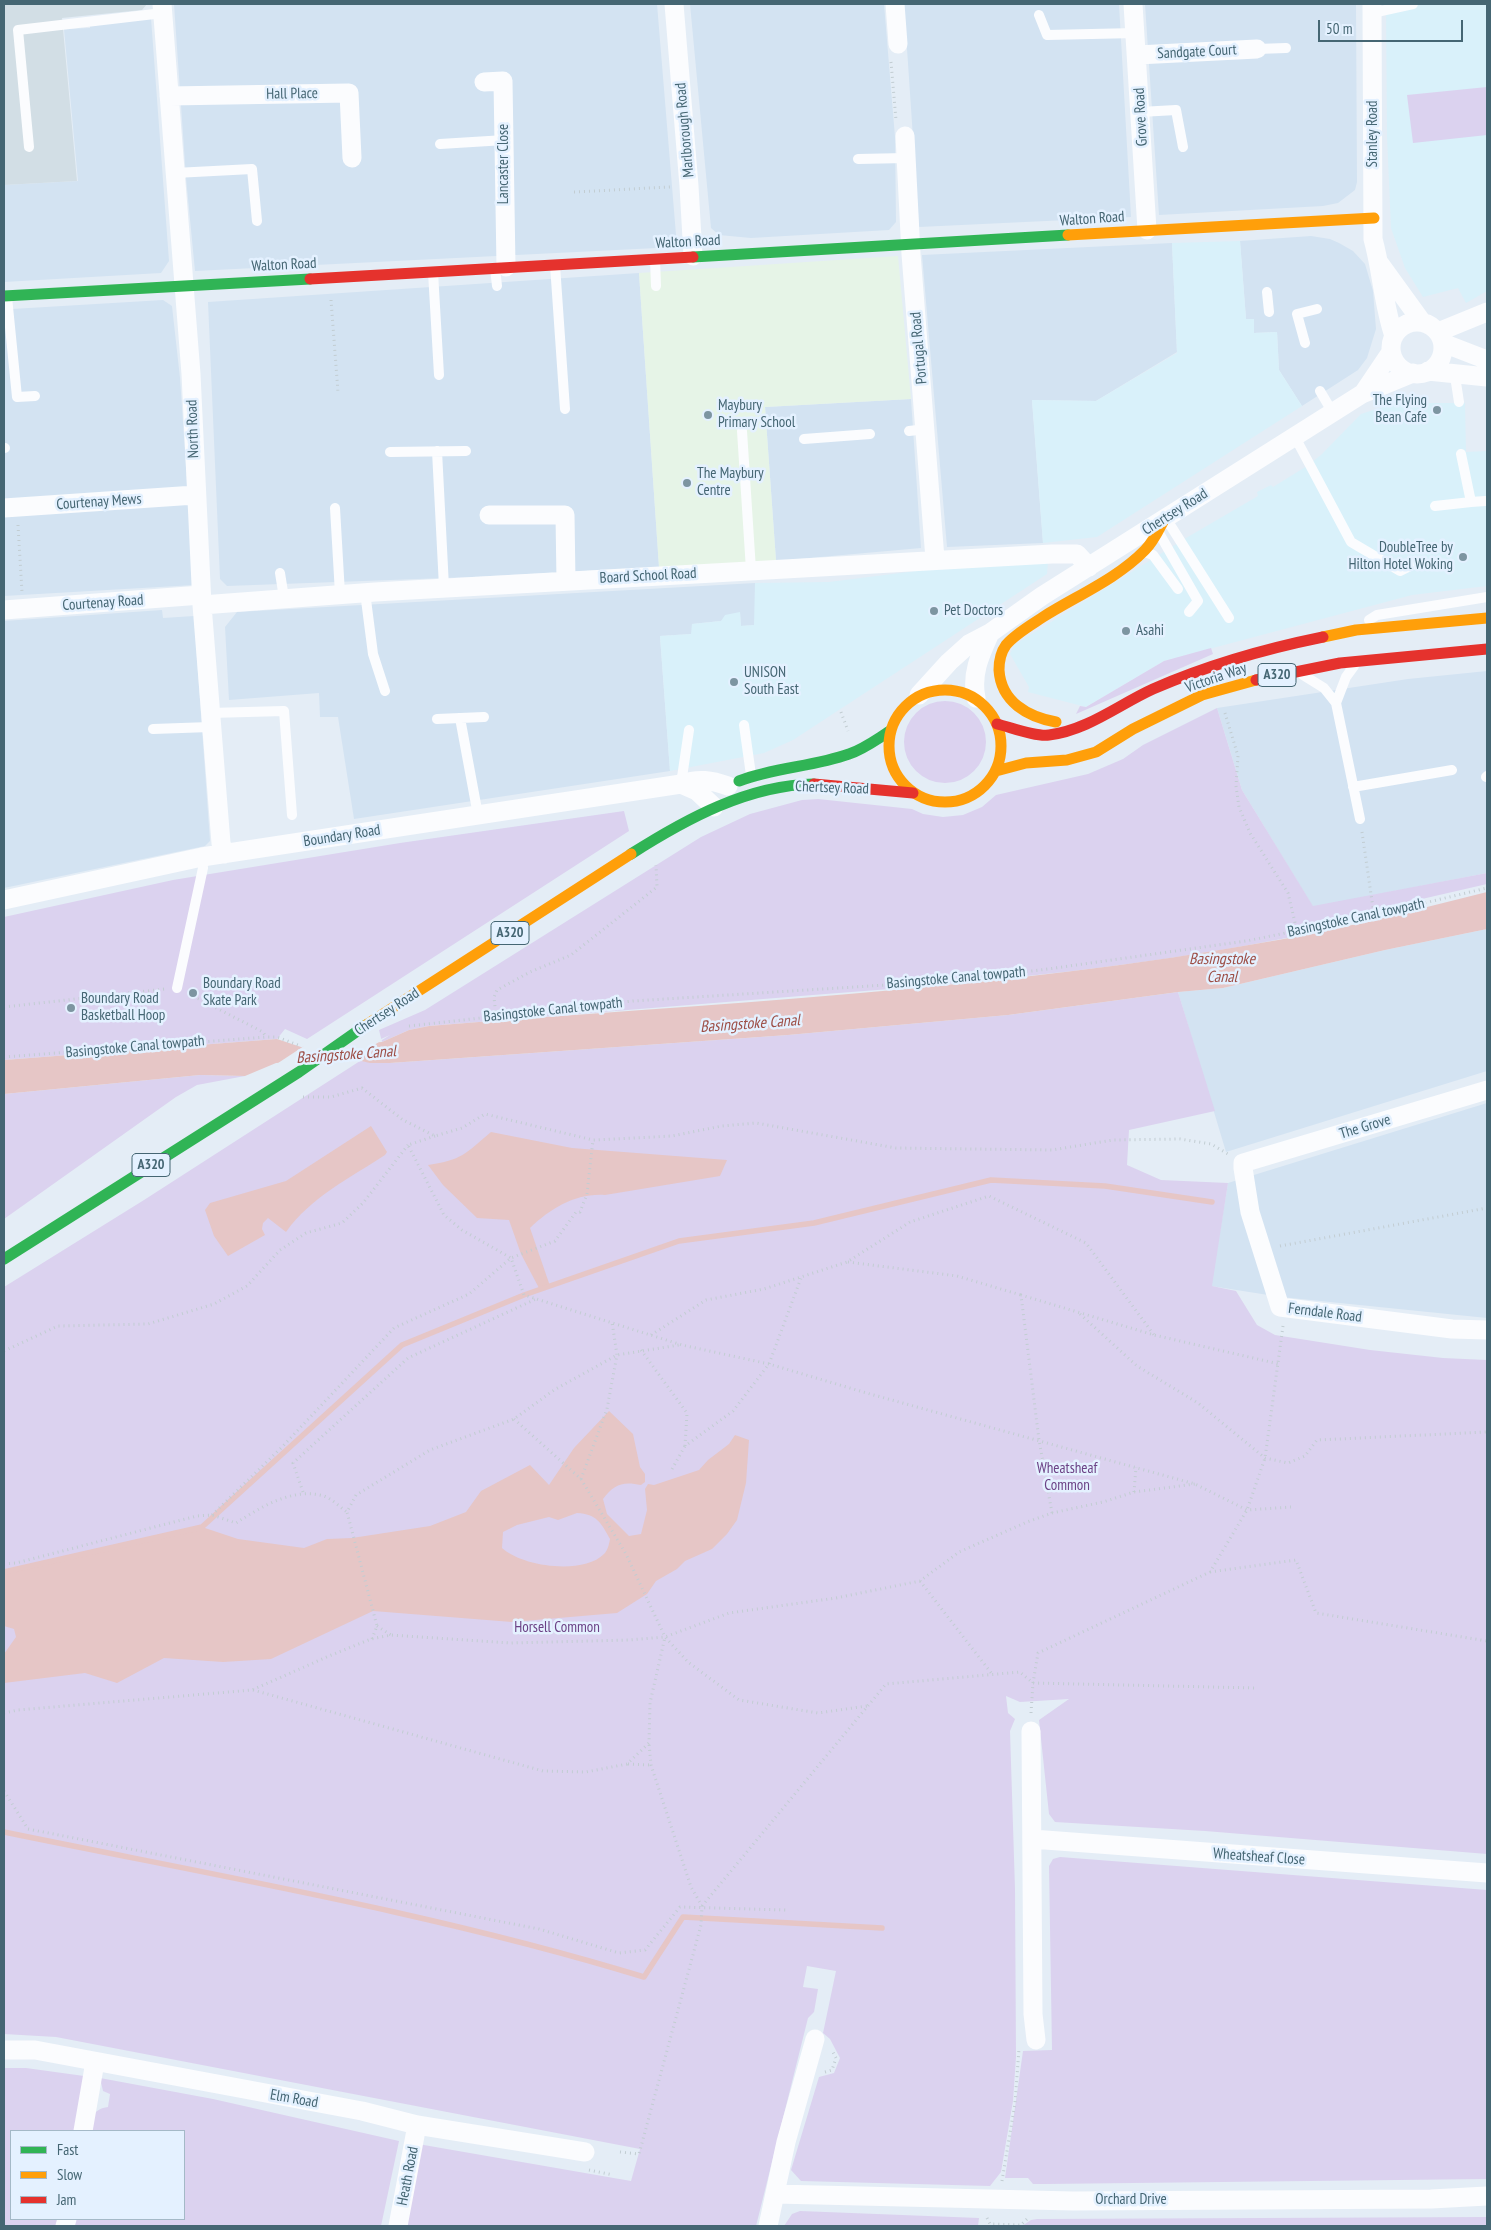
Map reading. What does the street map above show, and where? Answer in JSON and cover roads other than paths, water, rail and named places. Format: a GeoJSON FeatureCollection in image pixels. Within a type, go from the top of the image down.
{"type":"FeatureCollection","features":[{"type":"Feature","properties":{"kind":"main road","name":"Walton Road"},"geometry":{"type":"LineString","coordinates":[[5,296],[1374,218]]}},
{"type":"Feature","properties":{"kind":"main road"},"geometry":{"type":"LineString","coordinates":[[1090,722],[1047,721],[1023,711],[1014,704],[1001,685],[999,674],[1002,652],[1012,639],[1144,551],[1162,524]]}},
{"type":"Feature","properties":{"kind":"main road","name":"Victoria Way"},"geometry":{"type":"LineString","coordinates":[[997,724],[1046,736],[1076,730],[1151,690],[1194,672],[1261,650],[1356,630],[1487,618]]}},
{"type":"Feature","properties":{"kind":"main road","name":"Victoria Way"},"geometry":{"type":"LineString","coordinates":[[996,771],[1026,763],[1067,760],[1096,752],[1133,729],[1202,695],[1267,677],[1357,662],[1487,649]]}},
{"type":"Feature","properties":{"kind":"main road","name":"A320"},"geometry":{"type":"LineString","coordinates":[[948,689],[962,692],[976,698],[988,710],[997,724],[1001,740],[1001,756],[996,771],[981,789],[959,801],[928,800],[913,793],[901,782],[893,768],[888,753],[890,731],[893,722],[904,706],[919,695],[933,690],[948,689]]}},
{"type":"Feature","properties":{"kind":"main road","name":"Chertsey Road"},"geometry":{"type":"LineString","coordinates":[[4,1259],[299,1072],[350,1035],[710,803],[728,786],[752,776],[844,756],[869,745],[890,731]]}},
{"type":"Feature","properties":{"kind":"main road","name":"Chertsey Road"},"geometry":{"type":"LineString","coordinates":[[710,803],[798,785],[913,793]]}},
{"type":"Feature","properties":{"kind":"street","name":"Marlborough Road"},"geometry":{"type":"LineString","coordinates":[[674,4],[693,256]]}},
{"type":"Feature","properties":{"kind":"street"},"geometry":{"type":"LineString","coordinates":[[894,50],[895,4]]}},
{"type":"Feature","properties":{"kind":"street","name":"Grove Road"},"geometry":{"type":"LineString","coordinates":[[1134,4],[1147,230]]}},
{"type":"Feature","properties":{"kind":"street","name":"North Road"},"geometry":{"type":"LineString","coordinates":[[163,8],[191,374],[201,600],[221,843],[224,854]]}},
{"type":"Feature","properties":{"kind":"street","name":"Stanley Road"},"geometry":{"type":"LineString","coordinates":[[1372,8],[1374,218],[1372,239],[1379,263],[1393,344]]}},
{"type":"Feature","properties":{"kind":"street","name":"Sandgate Court"},"geometry":{"type":"LineString","coordinates":[[1137,55],[1257,49]]}},
{"type":"Feature","properties":{"kind":"street","name":"Lancaster Close"},"geometry":{"type":"LineString","coordinates":[[484,82],[503,81],[505,140],[504,206],[500,267]]}},
{"type":"Feature","properties":{"kind":"street","name":"Hall Place"},"geometry":{"type":"LineString","coordinates":[[170,96],[349,93],[352,158]]}},
{"type":"Feature","properties":{"kind":"street","name":"Portugal Road"},"geometry":{"type":"LineString","coordinates":[[901,132],[906,158],[911,245],[918,430],[935,559]]}},
{"type":"Feature","properties":{"kind":"street","name":"Stanley Road"},"geometry":{"type":"LineString","coordinates":[[1379,263],[1422,322]]}},
{"type":"Feature","properties":{"kind":"street"},"geometry":{"type":"LineString","coordinates":[[1440,338],[1487,312]]}},
{"type":"Feature","properties":{"kind":"street"},"geometry":{"type":"LineString","coordinates":[[1487,360],[1440,338],[1422,322],[1408,323],[1398,330],[1393,344],[1398,366],[1420,372],[1487,377]]}},
{"type":"Feature","properties":{"kind":"street"},"geometry":{"type":"LineString","coordinates":[[1420,372],[1434,368],[1442,356],[1440,338]]}},
{"type":"Feature","properties":{"kind":"street","name":"Chertsey Road"},"geometry":{"type":"LineString","coordinates":[[1362,394],[1393,344]]}},
{"type":"Feature","properties":{"kind":"street","name":"Chertsey Road"},"geometry":{"type":"LineString","coordinates":[[919,695],[949,662],[969,644],[990,633],[1089,568],[1162,524],[1362,394],[1376,386],[1420,372]]}},
{"type":"Feature","properties":{"kind":"street","name":"Courtenay Mews"},"geometry":{"type":"LineString","coordinates":[[10,508],[195,495]]}},
{"type":"Feature","properties":{"kind":"street"},"geometry":{"type":"LineString","coordinates":[[489,515],[565,516],[566,581]]}},
{"type":"Feature","properties":{"kind":"street","name":"Board School Road"},"geometry":{"type":"LineString","coordinates":[[201,600],[284,598],[935,559],[1078,554],[1089,568]]}},
{"type":"Feature","properties":{"kind":"street","name":"Courtenay Road"},"geometry":{"type":"LineString","coordinates":[[4,610],[201,600]]}},
{"type":"Feature","properties":{"kind":"street"},"geometry":{"type":"LineString","coordinates":[[976,698],[973,685],[975,670],[990,633]]}},
{"type":"Feature","properties":{"kind":"street","name":"Boundary Road"},"geometry":{"type":"LineString","coordinates":[[4,900],[202,857],[709,779],[728,786]]}},
{"type":"Feature","properties":{"kind":"street"},"geometry":{"type":"LineString","coordinates":[[681,784],[710,803]]}},
{"type":"Feature","properties":{"kind":"street","name":"The Grove"},"geometry":{"type":"LineString","coordinates":[[1243,1166],[1487,1090]]}},
{"type":"Feature","properties":{"kind":"street","name":"Ferndale Road"},"geometry":{"type":"LineString","coordinates":[[1243,1166],[1250,1212],[1280,1307],[1452,1330],[1487,1330]]}},
{"type":"Feature","properties":{"kind":"street"},"geometry":{"type":"LineString","coordinates":[[1031,1724],[1033,2014],[1036,2040]]}},
{"type":"Feature","properties":{"kind":"street","name":"Wheatsheaf Close"},"geometry":{"type":"LineString","coordinates":[[1032,1840],[1487,1873]]}},
{"type":"Feature","properties":{"kind":"street","name":"Elm Road"},"geometry":{"type":"LineString","coordinates":[[4,2050],[35,2050],[362,2111],[417,2125],[585,2152]]}},
{"type":"Feature","properties":{"kind":"street"},"geometry":{"type":"LineString","coordinates":[[768,2226],[786,2142],[819,2054]]}},
{"type":"Feature","properties":{"kind":"street"},"geometry":{"type":"LineString","coordinates":[[83,2130],[95,2062]]}},
{"type":"Feature","properties":{"kind":"street","name":"Heath Road"},"geometry":{"type":"LineString","coordinates":[[398,2226],[417,2125]]}},
{"type":"Feature","properties":{"kind":"street","name":"Orchard Drive"},"geometry":{"type":"LineString","coordinates":[[775,2194],[1073,2201],[1431,2199],[1487,2196]]}},
{"type":"Feature","properties":{"kind":"lane"},"geometry":{"type":"LineString","coordinates":[[1372,8],[1413,4]]}},
{"type":"Feature","properties":{"kind":"lane"},"geometry":{"type":"LineString","coordinates":[[29,147],[18,30],[163,8]]}},
{"type":"Feature","properties":{"kind":"lane"},"geometry":{"type":"LineString","coordinates":[[1039,15],[1047,35],[1136,33]]}},
{"type":"Feature","properties":{"kind":"lane"},"geometry":{"type":"LineString","coordinates":[[1257,49],[1286,48]]}},
{"type":"Feature","properties":{"kind":"lane"},"geometry":{"type":"LineString","coordinates":[[1140,112],[1176,110],[1183,147]]}},
{"type":"Feature","properties":{"kind":"lane"},"geometry":{"type":"LineString","coordinates":[[440,144],[505,140]]}},
{"type":"Feature","properties":{"kind":"lane"},"geometry":{"type":"LineString","coordinates":[[858,160],[906,158]]}},
{"type":"Feature","properties":{"kind":"lane"},"geometry":{"type":"LineString","coordinates":[[175,173],[252,169],[256,221]]}},
{"type":"Feature","properties":{"kind":"lane"},"geometry":{"type":"LineString","coordinates":[[1259,224],[1262,236]]}},
{"type":"Feature","properties":{"kind":"lane"},"geometry":{"type":"LineString","coordinates":[[655,258],[656,286]]}},
{"type":"Feature","properties":{"kind":"lane"},"geometry":{"type":"LineString","coordinates":[[555,264],[565,409]]}},
{"type":"Feature","properties":{"kind":"lane"},"geometry":{"type":"LineString","coordinates":[[497,286],[500,267]]}},
{"type":"Feature","properties":{"kind":"lane"},"geometry":{"type":"LineString","coordinates":[[433,271],[438,376]]}},
{"type":"Feature","properties":{"kind":"lane"},"geometry":{"type":"LineString","coordinates":[[1267,292],[1269,312]]}},
{"type":"Feature","properties":{"kind":"lane"},"geometry":{"type":"LineString","coordinates":[[5,296],[17,397],[35,396]]}},
{"type":"Feature","properties":{"kind":"lane"},"geometry":{"type":"LineString","coordinates":[[1305,343],[1297,314],[1317,309]]}},
{"type":"Feature","properties":{"kind":"lane"},"geometry":{"type":"LineString","coordinates":[[1455,376],[1459,402]]}},
{"type":"Feature","properties":{"kind":"lane"},"geometry":{"type":"LineString","coordinates":[[1320,391],[1333,413]]}},
{"type":"Feature","properties":{"kind":"lane"},"geometry":{"type":"LineString","coordinates":[[742,431],[751,570]]}},
{"type":"Feature","properties":{"kind":"lane"},"geometry":{"type":"LineString","coordinates":[[804,439],[870,434]]}},
{"type":"Feature","properties":{"kind":"lane"},"geometry":{"type":"LineString","coordinates":[[1295,437],[1351,542],[1400,571],[1418,562]]}},
{"type":"Feature","properties":{"kind":"lane"},"geometry":{"type":"LineString","coordinates":[[437,451],[444,588]]}},
{"type":"Feature","properties":{"kind":"lane"},"geometry":{"type":"LineString","coordinates":[[390,452],[466,451]]}},
{"type":"Feature","properties":{"kind":"lane"},"geometry":{"type":"LineString","coordinates":[[1461,454],[1471,502]]}},
{"type":"Feature","properties":{"kind":"lane"},"geometry":{"type":"LineString","coordinates":[[1435,506],[1485,501]]}},
{"type":"Feature","properties":{"kind":"lane"},"geometry":{"type":"LineString","coordinates":[[335,508],[340,594]]}},
{"type":"Feature","properties":{"kind":"lane"},"geometry":{"type":"LineString","coordinates":[[1162,524],[1198,600],[1189,612]]}},
{"type":"Feature","properties":{"kind":"lane"},"geometry":{"type":"LineString","coordinates":[[1162,524],[1229,618]]}},
{"type":"Feature","properties":{"kind":"lane"},"geometry":{"type":"LineString","coordinates":[[1144,551],[1153,555],[1178,589]]}},
{"type":"Feature","properties":{"kind":"lane"},"geometry":{"type":"LineString","coordinates":[[280,573],[284,598]]}},
{"type":"Feature","properties":{"kind":"lane"},"geometry":{"type":"LineString","coordinates":[[365,592],[373,654],[385,691]]}},
{"type":"Feature","properties":{"kind":"lane"},"geometry":{"type":"LineString","coordinates":[[1356,630],[1377,615],[1487,597]]}},
{"type":"Feature","properties":{"kind":"lane"},"geometry":{"type":"LineString","coordinates":[[1336,703],[1346,677],[1357,662]]}},
{"type":"Feature","properties":{"kind":"lane"},"geometry":{"type":"LineString","coordinates":[[1297,671],[1324,688],[1336,703],[1360,819]]}},
{"type":"Feature","properties":{"kind":"lane"},"geometry":{"type":"LineString","coordinates":[[1216,691],[1222,704]]}},
{"type":"Feature","properties":{"kind":"lane"},"geometry":{"type":"LineString","coordinates":[[153,729],[284,711],[292,815]]}},
{"type":"Feature","properties":{"kind":"lane"},"geometry":{"type":"LineString","coordinates":[[437,718],[484,717]]}},
{"type":"Feature","properties":{"kind":"lane"},"geometry":{"type":"LineString","coordinates":[[460,718],[478,815]]}},
{"type":"Feature","properties":{"kind":"lane"},"geometry":{"type":"LineString","coordinates":[[744,725],[752,776]]}},
{"type":"Feature","properties":{"kind":"lane"},"geometry":{"type":"LineString","coordinates":[[681,784],[689,730]]}},
{"type":"Feature","properties":{"kind":"lane"},"geometry":{"type":"LineString","coordinates":[[1353,787],[1452,770]]}},
{"type":"Feature","properties":{"kind":"lane"},"geometry":{"type":"LineString","coordinates":[[177,988],[203,868],[202,857]]}},
{"type":"Feature","properties":{"kind":"water","name":"Basingstoke Canal"},"geometry":{"type":"Polygon","coordinates":[[[1487,892],[1487,929],[1385,950],[1223,988],[1178,992],[1008,1015],[788,1035],[390,1063],[370,1063],[348,1058],[276,1063],[245,1076],[200,1075],[4,1094],[4,1060],[277,1039],[301,1047],[382,1042],[409,1030],[429,1026],[855,994],[1067,972],[1173,957],[1304,935],[1383,918],[1487,892]]]}},
{"type":"Feature","properties":{"kind":"water"},"geometry":{"type":"Polygon","coordinates":[[[371,1126],[387,1152],[385,1155],[319,1198],[307,1208],[286,1232],[268,1218],[263,1223],[262,1229],[265,1235],[228,1256],[214,1236],[205,1210],[210,1203],[286,1181],[371,1126]]]}},
{"type":"Feature","properties":{"kind":"water"},"geometry":{"type":"Polygon","coordinates":[[[491,1132],[572,1148],[727,1160],[720,1176],[605,1195],[584,1196],[564,1203],[546,1214],[530,1228],[550,1286],[540,1290],[521,1254],[509,1220],[477,1218],[443,1185],[428,1165],[449,1161],[463,1155],[491,1132]]]}},
{"type":"Feature","properties":{"kind":"water"},"geometry":{"type":"Polygon","coordinates":[[[609,1411],[633,1434],[640,1467],[645,1474],[645,1482],[641,1485],[629,1483],[619,1485],[611,1490],[603,1499],[607,1514],[629,1536],[641,1534],[647,1510],[645,1489],[648,1484],[654,1485],[699,1470],[708,1460],[729,1444],[735,1435],[749,1440],[746,1483],[737,1520],[727,1534],[712,1549],[685,1561],[677,1569],[656,1581],[647,1594],[617,1613],[512,1622],[373,1611],[271,1659],[223,1662],[164,1658],[117,1683],[85,1673],[4,1683],[4,1654],[16,1637],[14,1629],[4,1626],[4,1572],[202,1527],[238,1539],[304,1548],[327,1539],[352,1538],[430,1526],[466,1512],[481,1491],[530,1465],[549,1485],[574,1448],[609,1411]],[[577,1513],[558,1520],[549,1517],[517,1525],[503,1532],[502,1548],[512,1555],[538,1564],[568,1566],[582,1565],[594,1561],[604,1554],[610,1539],[598,1520],[577,1513]]]}},
{"type":"Feature","properties":{"kind":"waterway"},"geometry":{"type":"LineString","coordinates":[[4,1572],[202,1527],[402,1345],[524,1295],[679,1241],[814,1223],[991,1180],[1105,1186],[1212,1202]]}},
{"type":"Feature","properties":{"kind":"waterway"},"geometry":{"type":"LineString","coordinates":[[4,1832],[245,1880],[406,1915],[565,1954],[644,1977],[683,1917],[882,1928]]}},
{"type":"Feature","properties":{"kind":"place","name":"The Flying Bean Cafe"},"geometry":{"type":"Point","coordinates":[1437,410]}},
{"type":"Feature","properties":{"kind":"place","name":"Maybury Primary School"},"geometry":{"type":"Point","coordinates":[708,415]}},
{"type":"Feature","properties":{"kind":"place","name":"The Maybury Centre"},"geometry":{"type":"Point","coordinates":[687,483]}},
{"type":"Feature","properties":{"kind":"place","name":"DoubleTree by Hilton Hotel Woking"},"geometry":{"type":"Point","coordinates":[1463,557]}},
{"type":"Feature","properties":{"kind":"place","name":"Pet Doctors"},"geometry":{"type":"Point","coordinates":[934,611]}},
{"type":"Feature","properties":{"kind":"place","name":"Asahi"},"geometry":{"type":"Point","coordinates":[1126,631]}},
{"type":"Feature","properties":{"kind":"place","name":"UNISON South East"},"geometry":{"type":"Point","coordinates":[734,682]}},
{"type":"Feature","properties":{"kind":"place","name":"Boundary Road Skate Park"},"geometry":{"type":"Point","coordinates":[193,993]}},
{"type":"Feature","properties":{"kind":"place","name":"Boundary Road Basketball Hoop"},"geometry":{"type":"Point","coordinates":[71,1008]}},
{"type":"Feature","properties":{"kind":"park label","name":"Wheatsheaf Common"},"geometry":{"type":"Point","coordinates":[1067,1478]}},
{"type":"Feature","properties":{"kind":"park label","name":"Horsell Common"},"geometry":{"type":"Point","coordinates":[557,1628]}}]}
